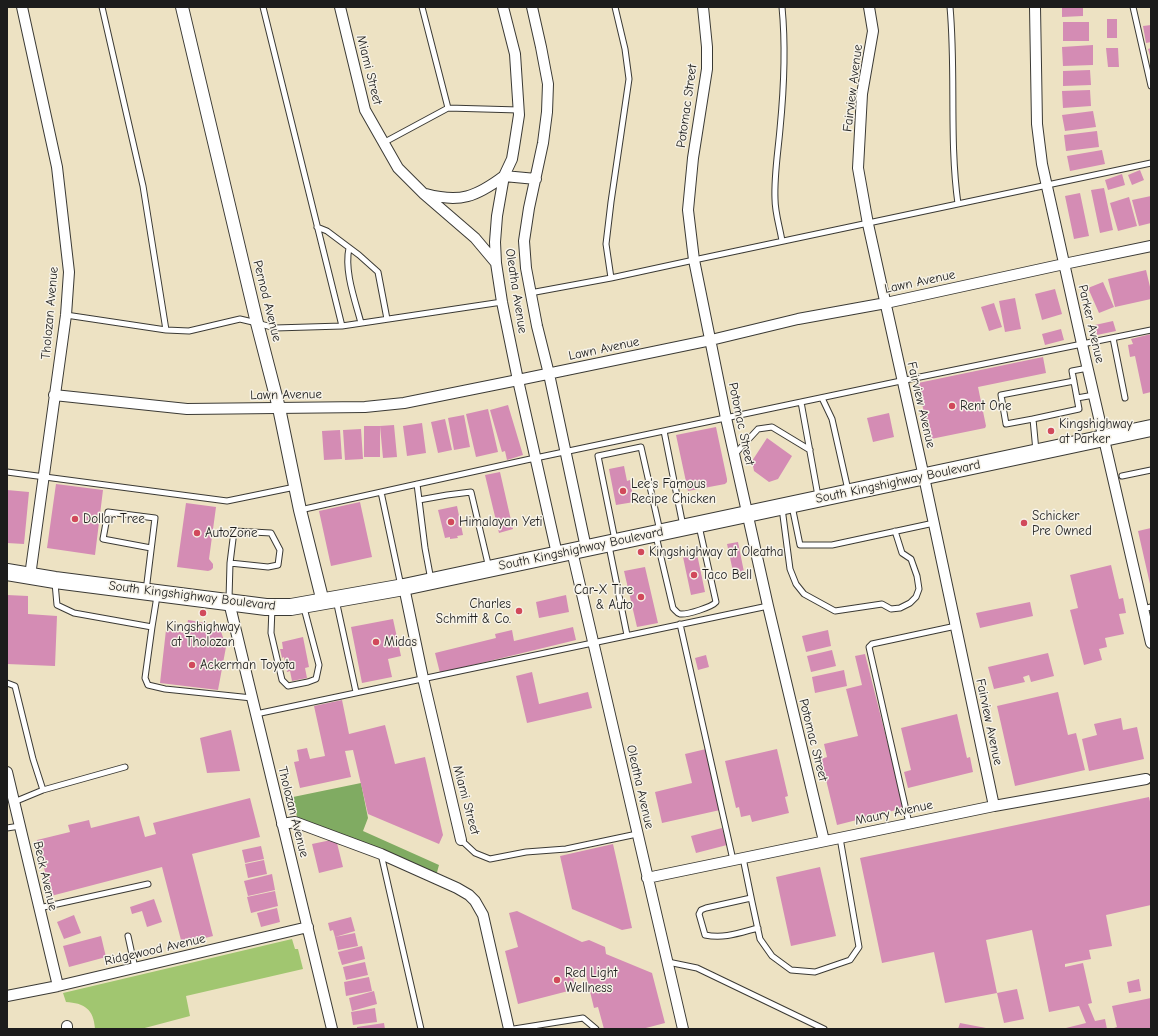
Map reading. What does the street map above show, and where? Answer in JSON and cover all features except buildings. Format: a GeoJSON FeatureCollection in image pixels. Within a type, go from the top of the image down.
{"type":"FeatureCollection","features":[{"type":"Feature","properties":{"kind":"main road","name":"South Kingshighway Boulevard"},"geometry":{"type":"LineString","coordinates":[[7,572],[55,580],[229,602],[272,607],[291,607],[402,587],[489,569],[1151,428]]}},
{"type":"Feature","properties":{"kind":"street","name":"Tholozan Avenue"},"geometry":{"type":"LineString","coordinates":[[22,7],[57,167],[69,272],[66,315],[30,576]]}},
{"type":"Feature","properties":{"kind":"street","name":"Pernod Avenue"},"geometry":{"type":"LineString","coordinates":[[182,7],[279,408],[300,510],[329,601]]}},
{"type":"Feature","properties":{"kind":"street","name":"Miami Street"},"geometry":{"type":"LineString","coordinates":[[340,7],[364,110],[398,168],[424,194],[475,238],[496,263]]}},
{"type":"Feature","properties":{"kind":"street","name":"Oleatha Avenue"},"geometry":{"type":"LineString","coordinates":[[503,7],[515,54],[519,110],[512,159],[504,176],[497,216],[495,242],[496,263],[502,302],[535,458],[572,551],[683,1029]]}},
{"type":"Feature","properties":{"kind":"street","name":"Oleatha Avenue"},"geometry":{"type":"LineString","coordinates":[[532,7],[548,84],[547,112],[543,143],[529,208],[524,241],[530,293],[566,451],[572,551]]}},
{"type":"Feature","properties":{"kind":"street","name":"Potomac Street"},"geometry":{"type":"LineString","coordinates":[[703,7],[707,47],[707,69],[693,158],[688,210],[694,260],[747,514],[824,841]]}},
{"type":"Feature","properties":{"kind":"street","name":"Fairview Avenue"},"geometry":{"type":"LineString","coordinates":[[868,7],[873,32],[862,94],[858,168],[868,224],[934,522],[994,806]]}},
{"type":"Feature","properties":{"kind":"street","name":"Parker Avenue"},"geometry":{"type":"LineString","coordinates":[[1034,7],[1037,124],[1042,164],[1104,438],[1147,608],[1151,643]]}},
{"type":"Feature","properties":{"kind":"street"},"geometry":{"type":"LineString","coordinates":[[424,194],[439,198],[453,199],[477,194],[504,176],[536,179]]}},
{"type":"Feature","properties":{"kind":"street","name":"Lawn Avenue"},"geometry":{"type":"LineString","coordinates":[[54,395],[187,409],[365,407],[404,403],[711,340],[798,319],[886,303],[1151,246]]}},
{"type":"Feature","properties":{"kind":"street","name":"Miami Street"},"geometry":{"type":"LineString","coordinates":[[402,587],[461,840]]}},
{"type":"Feature","properties":{"kind":"street","name":"Tholozan Avenue"},"geometry":{"type":"LineString","coordinates":[[229,602],[332,1029]]}},
{"type":"Feature","properties":{"kind":"street","name":"Beck Avenue"},"geometry":{"type":"LineString","coordinates":[[7,772],[58,986]]}},
{"type":"Feature","properties":{"kind":"street","name":"Maury Avenue"},"geometry":{"type":"LineString","coordinates":[[647,878],[994,806],[1149,778]]}},
{"type":"Feature","properties":{"kind":"street"},"geometry":{"type":"LineString","coordinates":[[282,824],[295,822],[380,854],[457,888],[469,895],[475,901],[483,915],[509,1029]]}},
{"type":"Feature","properties":{"kind":"street","name":"Ridgewood Avenue"},"geometry":{"type":"LineString","coordinates":[[7,996],[58,986],[308,927]]}},
{"type":"Feature","properties":{"kind":"lane"},"geometry":{"type":"LineString","coordinates":[[102,7],[143,186],[166,330]]}},
{"type":"Feature","properties":{"kind":"lane"},"geometry":{"type":"LineString","coordinates":[[263,7],[342,326]]}},
{"type":"Feature","properties":{"kind":"lane"},"geometry":{"type":"LineString","coordinates":[[422,7],[448,108]]}},
{"type":"Feature","properties":{"kind":"lane"},"geometry":{"type":"LineString","coordinates":[[611,278],[606,244],[629,78],[625,49],[615,7]]}},
{"type":"Feature","properties":{"kind":"lane"},"geometry":{"type":"LineString","coordinates":[[782,7],[784,30],[784,74],[775,175],[775,201],[782,241]]}},
{"type":"Feature","properties":{"kind":"lane"},"geometry":{"type":"LineString","coordinates":[[950,7],[953,49],[953,156],[954,180],[958,204]]}},
{"type":"Feature","properties":{"kind":"lane"},"geometry":{"type":"LineString","coordinates":[[1133,7],[1151,86]]}},
{"type":"Feature","properties":{"kind":"lane"},"geometry":{"type":"LineString","coordinates":[[383,143],[448,108],[519,110]]}},
{"type":"Feature","properties":{"kind":"lane"},"geometry":{"type":"LineString","coordinates":[[530,293],[611,278],[1151,163]]}},
{"type":"Feature","properties":{"kind":"lane"},"geometry":{"type":"LineString","coordinates":[[317,227],[327,231],[359,255],[378,272],[387,319]]}},
{"type":"Feature","properties":{"kind":"lane"},"geometry":{"type":"LineString","coordinates":[[349,248],[348,256],[350,284],[361,323]]}},
{"type":"Feature","properties":{"kind":"lane"},"geometry":{"type":"LineString","coordinates":[[66,315],[189,332],[240,319],[257,322],[275,328],[342,326],[502,302]]}},
{"type":"Feature","properties":{"kind":"lane"},"geometry":{"type":"LineString","coordinates":[[300,510],[566,451],[902,380],[1151,330]]}},
{"type":"Feature","properties":{"kind":"lane"},"geometry":{"type":"LineString","coordinates":[[1113,338],[1125,398]]}},
{"type":"Feature","properties":{"kind":"lane"},"geometry":{"type":"LineString","coordinates":[[1074,381],[1001,395],[1006,424],[1079,409],[1074,381],[1072,371],[1088,368]]}},
{"type":"Feature","properties":{"kind":"lane"},"geometry":{"type":"LineString","coordinates":[[1077,398],[1094,395]]}},
{"type":"Feature","properties":{"kind":"lane"},"geometry":{"type":"LineString","coordinates":[[822,398],[832,419],[848,493]]}},
{"type":"Feature","properties":{"kind":"lane"},"geometry":{"type":"LineString","coordinates":[[801,402],[819,499]]}},
{"type":"Feature","properties":{"kind":"lane"},"geometry":{"type":"LineString","coordinates":[[1033,419],[1036,453]]}},
{"type":"Feature","properties":{"kind":"lane"},"geometry":{"type":"LineString","coordinates":[[734,454],[758,429],[772,427],[810,450]]}},
{"type":"Feature","properties":{"kind":"lane"},"geometry":{"type":"LineString","coordinates":[[627,635],[606,495],[598,456],[641,447],[650,485],[673,608],[680,614],[685,614],[708,608],[716,602],[716,598],[691,526],[664,431]]}},
{"type":"Feature","properties":{"kind":"lane"},"geometry":{"type":"LineString","coordinates":[[1122,476],[1151,470]]}},
{"type":"Feature","properties":{"kind":"lane"},"geometry":{"type":"LineString","coordinates":[[7,472],[227,501],[296,487]]}},
{"type":"Feature","properties":{"kind":"lane"},"geometry":{"type":"LineString","coordinates":[[417,484],[425,548],[431,581]]}},
{"type":"Feature","properties":{"kind":"lane"},"geometry":{"type":"LineString","coordinates":[[381,492],[402,587]]}},
{"type":"Feature","properties":{"kind":"lane"},"geometry":{"type":"LineString","coordinates":[[419,500],[471,492],[489,569]]}},
{"type":"Feature","properties":{"kind":"lane"},"geometry":{"type":"LineString","coordinates":[[787,506],[790,570],[796,584],[804,594],[835,612],[882,604],[891,608],[900,608],[916,597],[919,589],[917,576],[911,559],[902,553],[895,531]]}},
{"type":"Feature","properties":{"kind":"lane"},"geometry":{"type":"LineString","coordinates":[[787,506],[800,545],[832,545],[934,522]]}},
{"type":"Feature","properties":{"kind":"lane"},"geometry":{"type":"LineString","coordinates":[[151,548],[103,539],[108,512],[155,518],[151,548],[152,627],[145,678],[148,685],[165,689],[252,698]]}},
{"type":"Feature","properties":{"kind":"lane"},"geometry":{"type":"LineString","coordinates":[[229,602],[230,563],[234,531],[271,533],[280,550],[278,565],[268,567],[230,563]]}},
{"type":"Feature","properties":{"kind":"lane"},"geometry":{"type":"LineString","coordinates":[[55,580],[56,605],[74,613],[152,627]]}},
{"type":"Feature","properties":{"kind":"lane"},"geometry":{"type":"LineString","coordinates":[[329,601],[356,692]]}},
{"type":"Feature","properties":{"kind":"lane"},"geometry":{"type":"LineString","coordinates":[[272,607],[270,633],[282,680],[288,686],[316,679],[319,665],[304,605]]}},
{"type":"Feature","properties":{"kind":"lane"},"geometry":{"type":"LineString","coordinates":[[256,714],[768,606]]}},
{"type":"Feature","properties":{"kind":"lane"},"geometry":{"type":"LineString","coordinates":[[680,624],[733,860]]}},
{"type":"Feature","properties":{"kind":"lane"},"geometry":{"type":"LineString","coordinates":[[909,824],[869,648],[872,644],[956,626]]}},
{"type":"Feature","properties":{"kind":"lane"},"geometry":{"type":"LineString","coordinates":[[7,683],[16,686],[32,759],[43,790]]}},
{"type":"Feature","properties":{"kind":"lane"},"geometry":{"type":"LineString","coordinates":[[14,802],[43,790],[125,767]]}},
{"type":"Feature","properties":{"kind":"lane"},"geometry":{"type":"LineString","coordinates":[[7,828],[20,826]]}},
{"type":"Feature","properties":{"kind":"lane","name":"Miami Street"},"geometry":{"type":"LineString","coordinates":[[461,840],[475,853],[490,859],[526,852],[566,849],[637,834]]}},
{"type":"Feature","properties":{"kind":"lane"},"geometry":{"type":"LineString","coordinates":[[743,858],[760,939],[772,956],[791,970],[815,972],[850,960],[859,947],[840,838]]}},
{"type":"Feature","properties":{"kind":"lane"},"geometry":{"type":"LineString","coordinates":[[380,854],[422,1029]]}},
{"type":"Feature","properties":{"kind":"lane"},"geometry":{"type":"LineString","coordinates":[[39,908],[148,884]]}},
{"type":"Feature","properties":{"kind":"lane"},"geometry":{"type":"LineString","coordinates":[[751,898],[706,908],[701,910],[699,914],[705,935],[722,937],[758,928]]}},
{"type":"Feature","properties":{"kind":"lane"},"geometry":{"type":"LineString","coordinates":[[128,936],[135,968]]}},
{"type":"Feature","properties":{"kind":"lane"},"geometry":{"type":"LineString","coordinates":[[667,961],[697,968],[824,1029]]}},
{"type":"Feature","properties":{"kind":"lane"},"geometry":{"type":"LineString","coordinates":[[514,1029],[583,1018],[596,1029]]}},
{"type":"Feature","properties":{"kind":"green space"},"geometry":{"type":"Polygon","coordinates":[[[361,783],[368,818],[363,831],[439,865],[436,876],[297,817],[293,797],[361,783]]]}},
{"type":"Feature","properties":{"kind":"green space"},"geometry":{"type":"Polygon","coordinates":[[[292,939],[295,949],[298,949],[303,969],[186,996],[190,1016],[141,1029],[95,1029],[93,1016],[87,1008],[78,1004],[66,1002],[63,993],[292,939]]]}},
{"type":"Feature","properties":{"kind":"place","name":"Rent One"},"geometry":{"type":"Point","coordinates":[952,406]}},
{"type":"Feature","properties":{"kind":"place","name":"Kingshighway at Parker"},"geometry":{"type":"Point","coordinates":[1051,431]}},
{"type":"Feature","properties":{"kind":"place","name":"Lee's Famous Recipe Chicken"},"geometry":{"type":"Point","coordinates":[623,491]}},
{"type":"Feature","properties":{"kind":"place","name":"Dollar Tree"},"geometry":{"type":"Point","coordinates":[75,519]}},
{"type":"Feature","properties":{"kind":"place","name":"Himalayan Yeti"},"geometry":{"type":"Point","coordinates":[451,522]}},
{"type":"Feature","properties":{"kind":"place","name":"Schicker Pre Owned"},"geometry":{"type":"Point","coordinates":[1024,523]}},
{"type":"Feature","properties":{"kind":"place","name":"AutoZone"},"geometry":{"type":"Point","coordinates":[197,533]}},
{"type":"Feature","properties":{"kind":"place","name":"Kingshighway at Oleatha"},"geometry":{"type":"Point","coordinates":[641,552]}},
{"type":"Feature","properties":{"kind":"place","name":"Taco Bell"},"geometry":{"type":"Point","coordinates":[694,575]}},
{"type":"Feature","properties":{"kind":"place","name":"Car-X Tire & Auto"},"geometry":{"type":"Point","coordinates":[641,597]}},
{"type":"Feature","properties":{"kind":"place","name":"Charles Schmitt & Co."},"geometry":{"type":"Point","coordinates":[519,611]}},
{"type":"Feature","properties":{"kind":"place","name":"Kingshighway at Tholozan"},"geometry":{"type":"Point","coordinates":[203,613]}},
{"type":"Feature","properties":{"kind":"place","name":"Midas"},"geometry":{"type":"Point","coordinates":[376,642]}},
{"type":"Feature","properties":{"kind":"place","name":"Ackerman Toyota"},"geometry":{"type":"Point","coordinates":[192,665]}},
{"type":"Feature","properties":{"kind":"place","name":"Red Light Wellness"},"geometry":{"type":"Point","coordinates":[557,980]}}]}
